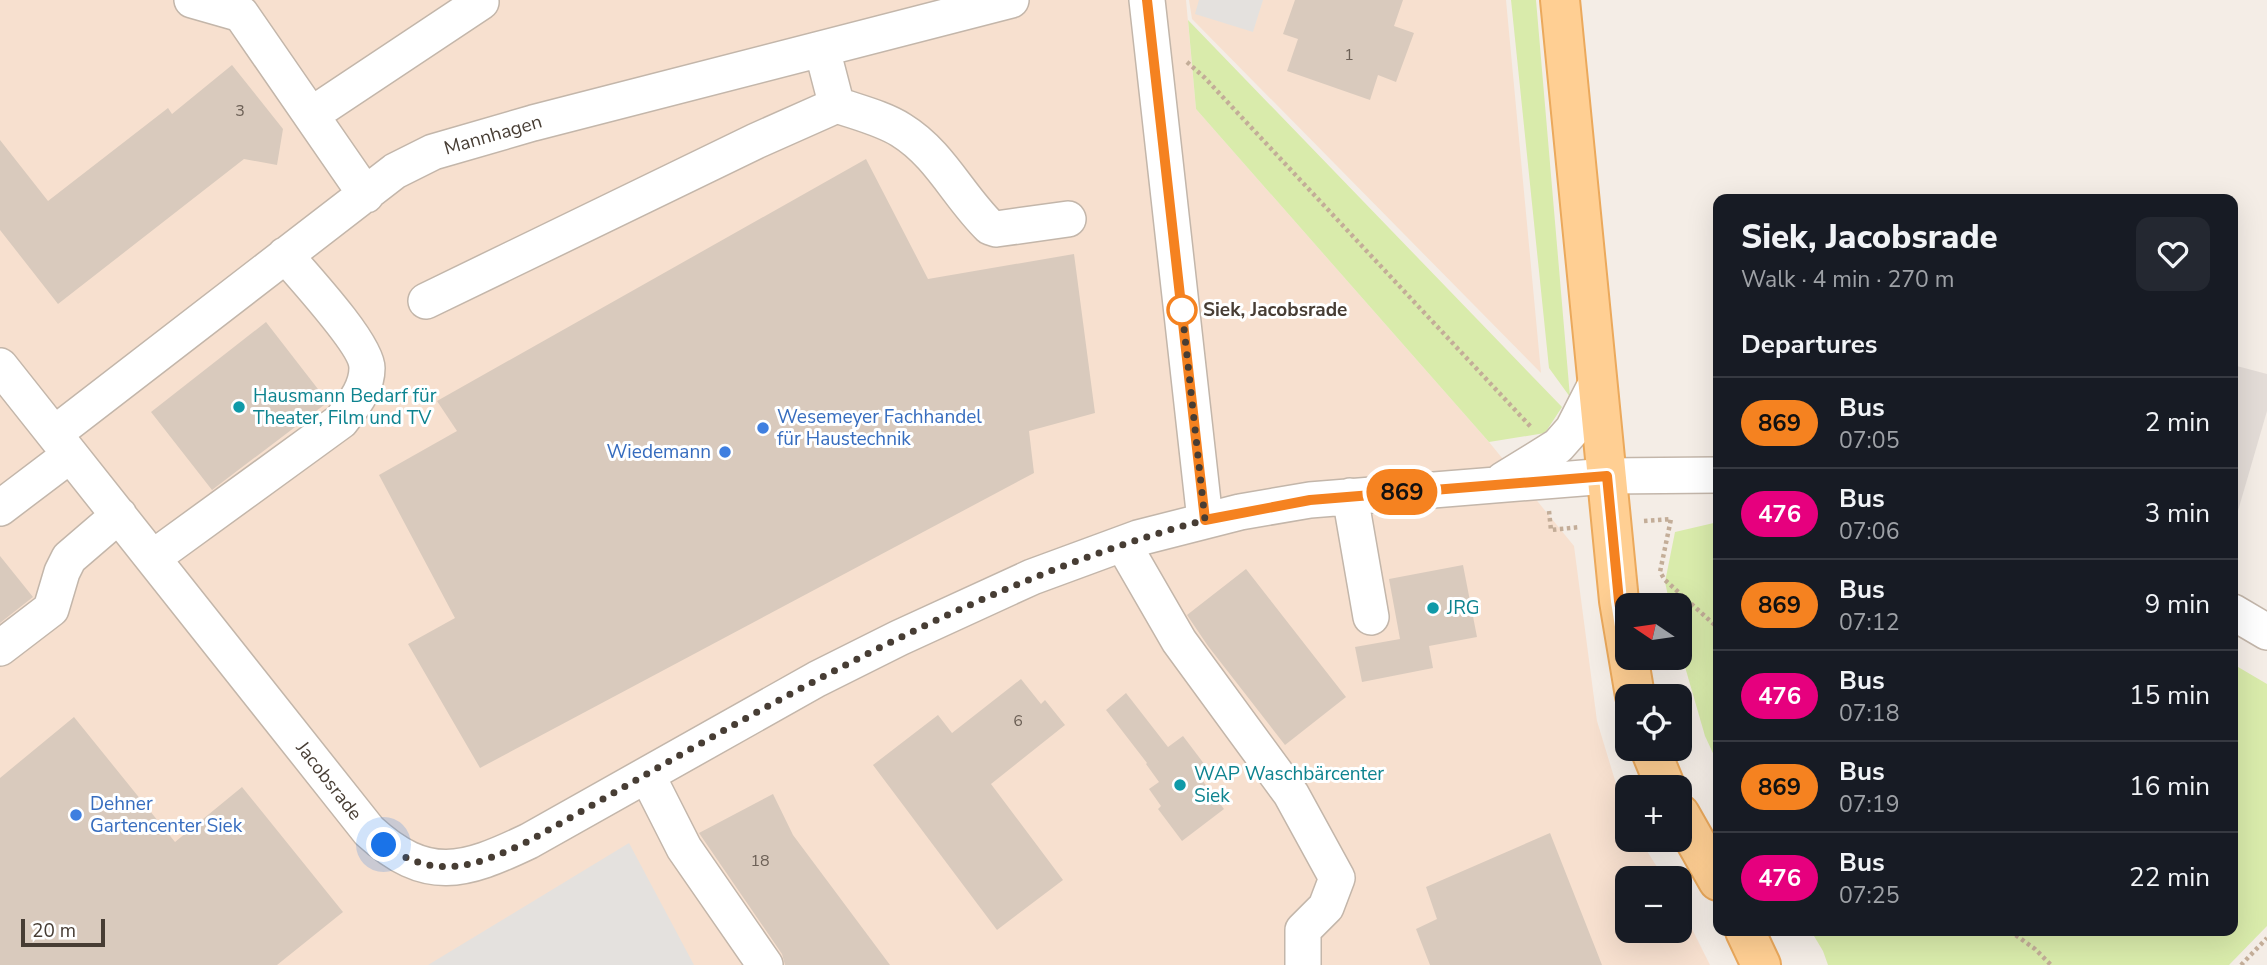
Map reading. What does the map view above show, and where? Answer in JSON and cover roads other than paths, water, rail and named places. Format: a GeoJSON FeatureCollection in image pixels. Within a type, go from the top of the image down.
{"type":"FeatureCollection","features":[{"type":"Feature","properties":{"kind":"main road"},"geometry":{"type":"LineString","coordinates":[[1560,0],[1619,601],[1633,684]]}},
{"type":"Feature","properties":{"kind":"main road"},"geometry":{"type":"LineString","coordinates":[[1692,835],[1713,872]]}},
{"type":"Feature","properties":{"kind":"main road"},"geometry":{"type":"LineString","coordinates":[[1747,936],[1761,965]]}},
{"type":"Feature","properties":{"kind":"street"},"geometry":{"type":"LineString","coordinates":[[192,0],[241,14],[366,195]]}},
{"type":"Feature","properties":{"kind":"street","name":"Mannhagen"},"geometry":{"type":"LineString","coordinates":[[0,508],[62,444],[285,255],[395,171],[433,152],[533,123],[1011,0]]}},
{"type":"Feature","properties":{"kind":"street"},"geometry":{"type":"LineString","coordinates":[[310,115],[481,2]]}},
{"type":"Feature","properties":{"kind":"street"},"geometry":{"type":"LineString","coordinates":[[1149,16],[1205,520]]}},
{"type":"Feature","properties":{"kind":"street"},"geometry":{"type":"LineString","coordinates":[[822,49],[834,104]]}},
{"type":"Feature","properties":{"kind":"street"},"geometry":{"type":"LineString","coordinates":[[426,300],[834,104],[899,128],[913,138],[933,157],[990,227],[996,229],[1068,219]]}},
{"type":"Feature","properties":{"kind":"street"},"geometry":{"type":"LineString","coordinates":[[154,557],[341,421],[356,402],[365,384],[368,365],[355,340],[285,255]]}},
{"type":"Feature","properties":{"kind":"street","name":"Jacobsrade"},"geometry":{"type":"LineString","coordinates":[[0,366],[369,831],[400,855],[420,864],[440,868],[459,868],[481,862],[529,841],[817,679],[1032,577],[1123,544],[1205,520],[1310,500],[1496,484],[1545,468],[1607,476],[1713,475]]}},
{"type":"Feature","properties":{"kind":"street"},"geometry":{"type":"LineString","coordinates":[[1545,468],[1573,429],[1598,380]]}},
{"type":"Feature","properties":{"kind":"street"},"geometry":{"type":"LineString","coordinates":[[1350,496],[1371,617]]}},
{"type":"Feature","properties":{"kind":"street"},"geometry":{"type":"LineString","coordinates":[[0,648],[51,609],[69,558],[119,515]]}},
{"type":"Feature","properties":{"kind":"street"},"geometry":{"type":"LineString","coordinates":[[1123,544],[1179,641],[1291,794],[1337,878],[1326,907],[1303,930],[1303,965]]}},
{"type":"Feature","properties":{"kind":"street"},"geometry":{"type":"LineString","coordinates":[[2238,615],[2267,632]]}},
{"type":"Feature","properties":{"kind":"street"},"geometry":{"type":"LineString","coordinates":[[647,775],[684,848],[765,965]]}},
{"type":"Feature","properties":{"kind":"place","name":"Siek, Jacobsrade"},"geometry":{"type":"Point","coordinates":[1182,310]}},
{"type":"Feature","properties":{"kind":"place","name":"Hausmann Bedarf für Theater, Film und TV"},"geometry":{"type":"Point","coordinates":[239,407]}},
{"type":"Feature","properties":{"kind":"place","name":"Wesemeyer Fachhandel für Haustechnik"},"geometry":{"type":"Point","coordinates":[763,428]}},
{"type":"Feature","properties":{"kind":"place","name":"Wiedemann"},"geometry":{"type":"Point","coordinates":[725,452]}},
{"type":"Feature","properties":{"kind":"place","name":"JRG"},"geometry":{"type":"Point","coordinates":[1433,608]}},
{"type":"Feature","properties":{"kind":"place","name":"WAP Waschbärcenter Siek"},"geometry":{"type":"Point","coordinates":[1180,785]}},
{"type":"Feature","properties":{"kind":"place","name":"Dehner Gartencenter Siek"},"geometry":{"type":"Point","coordinates":[76,815]}}]}
